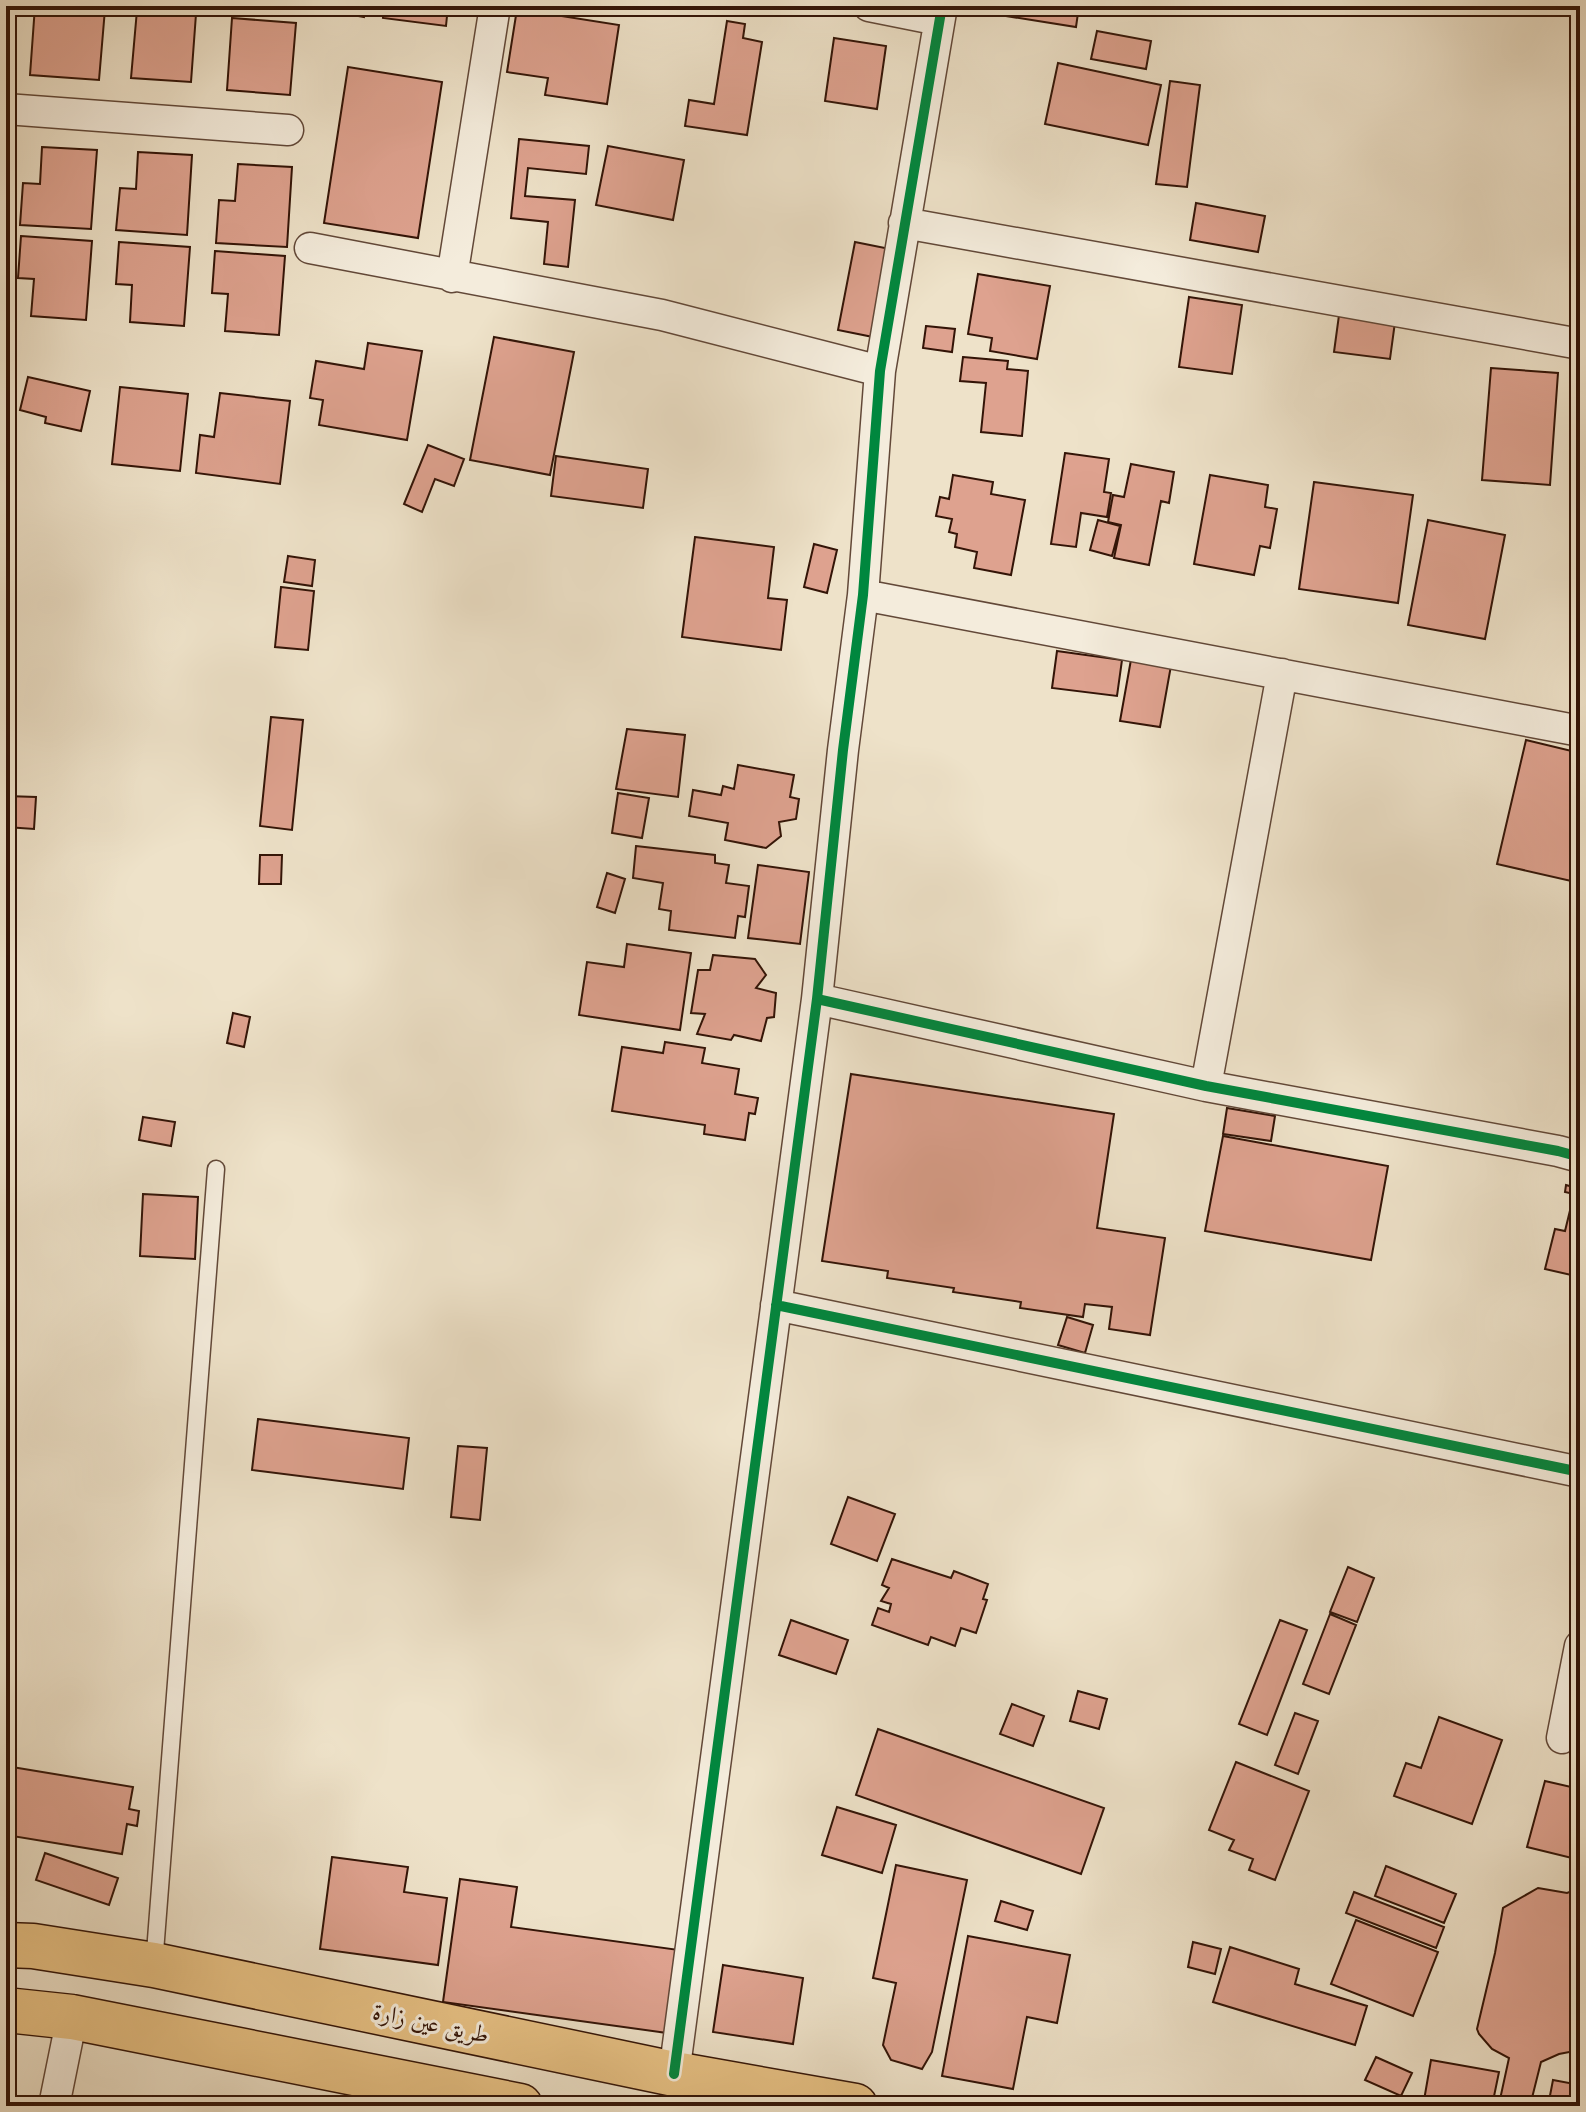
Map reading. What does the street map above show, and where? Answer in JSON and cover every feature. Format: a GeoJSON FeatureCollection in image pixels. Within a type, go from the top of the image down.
{"type":"FeatureCollection","features":[{"type":"Feature","properties":{"kind":"main road","name":"طريق عين زارة"},"geometry":{"type":"LineString","coordinates":[[6,1945],[33,1946],[154,1965],[674,2074],[855,2106]]}},
{"type":"Feature","properties":{"kind":"main road"},"geometry":{"type":"LineString","coordinates":[[6,2010],[72,2017],[520,2106]]}},
{"type":"Feature","properties":{"kind":"street"},"geometry":{"type":"LineString","coordinates":[[452,277],[495,6]]}},
{"type":"Feature","properties":{"kind":"street"},"geometry":{"type":"LineString","coordinates":[[674,2074],[817,999],[863,595],[880,371],[940,13],[869,6]]}},
{"type":"Feature","properties":{"kind":"street"},"geometry":{"type":"LineString","coordinates":[[6,109],[288,130]]}},
{"type":"Feature","properties":{"kind":"street"},"geometry":{"type":"LineString","coordinates":[[904,223],[1580,344]]}},
{"type":"Feature","properties":{"kind":"street"},"geometry":{"type":"LineString","coordinates":[[310,248],[662,315],[880,371]]}},
{"type":"Feature","properties":{"kind":"street"},"geometry":{"type":"LineString","coordinates":[[863,595],[1580,731]]}},
{"type":"Feature","properties":{"kind":"street"},"geometry":{"type":"LineString","coordinates":[[1206,1086],[1282,674]]}},
{"type":"Feature","properties":{"kind":"street"},"geometry":{"type":"LineString","coordinates":[[817,999],[1206,1086],[1580,1157]]}},
{"type":"Feature","properties":{"kind":"street"},"geometry":{"type":"LineString","coordinates":[[776,1305],[1580,1472]]}},
{"type":"Feature","properties":{"kind":"street"},"geometry":{"type":"LineString","coordinates":[[1562,1738],[1580,1646]]}},
{"type":"Feature","properties":{"kind":"street"},"geometry":{"type":"LineString","coordinates":[[54,2106],[72,2017]]}},
{"type":"Feature","properties":{"kind":"lane"},"geometry":{"type":"LineString","coordinates":[[154,1965],[216,1169]]}},
{"type":"Feature","properties":{"kind":"building"},"geometry":{"type":"Polygon","coordinates":[[[6,6],[13,6],[8,76],[6,76],[6,6]]]}},
{"type":"Feature","properties":{"kind":"building"},"geometry":{"type":"Polygon","coordinates":[[[35,6],[105,9],[99,80],[30,75],[35,6]]]}},
{"type":"Feature","properties":{"kind":"building"},"geometry":{"type":"Polygon","coordinates":[[[306,6],[366,6],[364,17],[306,6]]]}},
{"type":"Feature","properties":{"kind":"building"},"geometry":{"type":"Polygon","coordinates":[[[384,6],[448,6],[446,26],[383,18],[384,6]]]}},
{"type":"Feature","properties":{"kind":"building"},"geometry":{"type":"Polygon","coordinates":[[[994,6],[1079,6],[1076,27],[993,14],[994,6]]]}},
{"type":"Feature","properties":{"kind":"building"},"geometry":{"type":"Polygon","coordinates":[[[517,9],[619,25],[607,104],[545,95],[548,78],[507,72],[517,9]]]}},
{"type":"Feature","properties":{"kind":"building"},"geometry":{"type":"Polygon","coordinates":[[[137,10],[196,14],[191,82],[131,78],[137,10]]]}},
{"type":"Feature","properties":{"kind":"building"},"geometry":{"type":"Polygon","coordinates":[[[232,18],[296,23],[290,95],[227,90],[232,18]]]}},
{"type":"Feature","properties":{"kind":"building"},"geometry":{"type":"Polygon","coordinates":[[[727,21],[745,24],[743,38],[762,42],[747,135],[685,126],[689,100],[714,104],[727,21]]]}},
{"type":"Feature","properties":{"kind":"building"},"geometry":{"type":"Polygon","coordinates":[[[1097,31],[1151,41],[1146,69],[1091,59],[1097,31]]]}},
{"type":"Feature","properties":{"kind":"building"},"geometry":{"type":"Polygon","coordinates":[[[834,38],[886,46],[877,109],[825,101],[834,38]]]}},
{"type":"Feature","properties":{"kind":"building"},"geometry":{"type":"Polygon","coordinates":[[[1058,63],[1161,85],[1148,145],[1045,124],[1058,63]]]}},
{"type":"Feature","properties":{"kind":"building"},"geometry":{"type":"Polygon","coordinates":[[[348,67],[442,82],[418,238],[324,223],[348,67]]]}},
{"type":"Feature","properties":{"kind":"building"},"geometry":{"type":"Polygon","coordinates":[[[1170,81],[1200,85],[1187,187],[1156,184],[1170,81]]]}},
{"type":"Feature","properties":{"kind":"building"},"geometry":{"type":"Polygon","coordinates":[[[519,139],[589,146],[586,174],[528,168],[525,196],[575,200],[568,267],[544,264],[548,222],[511,218],[519,139]]]}},
{"type":"Feature","properties":{"kind":"building"},"geometry":{"type":"Polygon","coordinates":[[[608,146],[684,160],[673,220],[596,205],[608,146]]]}},
{"type":"Feature","properties":{"kind":"building"},"geometry":{"type":"Polygon","coordinates":[[[42,147],[97,150],[91,229],[20,225],[23,183],[40,184],[42,147]]]}},
{"type":"Feature","properties":{"kind":"building"},"geometry":{"type":"Polygon","coordinates":[[[138,152],[192,155],[187,235],[116,230],[120,188],[136,189],[138,152]]]}},
{"type":"Feature","properties":{"kind":"building"},"geometry":{"type":"Polygon","coordinates":[[[238,164],[292,167],[287,247],[216,243],[219,200],[235,201],[238,164]]]}},
{"type":"Feature","properties":{"kind":"building"},"geometry":{"type":"Polygon","coordinates":[[[1196,203],[1265,216],[1258,252],[1190,240],[1196,203]]]}},
{"type":"Feature","properties":{"kind":"building"},"geometry":{"type":"Polygon","coordinates":[[[21,236],[92,241],[86,320],[31,316],[34,279],[18,278],[21,236]]]}},
{"type":"Feature","properties":{"kind":"building"},"geometry":{"type":"Polygon","coordinates":[[[119,242],[190,247],[184,326],[130,322],[132,285],[116,284],[119,242]]]}},
{"type":"Feature","properties":{"kind":"building"},"geometry":{"type":"Polygon","coordinates":[[[855,242],[890,249],[873,337],[838,330],[855,242]]]}},
{"type":"Feature","properties":{"kind":"building"},"geometry":{"type":"Polygon","coordinates":[[[215,251],[285,256],[279,335],[225,331],[228,294],[212,293],[215,251]]]}},
{"type":"Feature","properties":{"kind":"building"},"geometry":{"type":"Polygon","coordinates":[[[978,274],[1050,286],[1037,359],[990,351],[992,338],[968,334],[978,274]]]}},
{"type":"Feature","properties":{"kind":"building"},"geometry":{"type":"Polygon","coordinates":[[[1189,297],[1242,305],[1232,374],[1179,367],[1189,297]]]}},
{"type":"Feature","properties":{"kind":"building"},"geometry":{"type":"Polygon","coordinates":[[[1339,315],[1395,322],[1390,359],[1334,352],[1339,315]]]}},
{"type":"Feature","properties":{"kind":"building"},"geometry":{"type":"Polygon","coordinates":[[[926,326],[955,329],[952,352],[923,348],[926,326]]]}},
{"type":"Feature","properties":{"kind":"building"},"geometry":{"type":"Polygon","coordinates":[[[494,337],[574,352],[550,475],[470,460],[494,337]]]}},
{"type":"Feature","properties":{"kind":"building"},"geometry":{"type":"Polygon","coordinates":[[[368,343],[422,351],[407,440],[319,425],[323,400],[310,398],[316,361],[364,369],[368,343]]]}},
{"type":"Feature","properties":{"kind":"building"},"geometry":{"type":"Polygon","coordinates":[[[963,357],[1008,361],[1007,369],[1028,371],[1022,436],[981,432],[986,383],[960,381],[963,357]]]}},
{"type":"Feature","properties":{"kind":"building"},"geometry":{"type":"Polygon","coordinates":[[[1491,368],[1558,373],[1550,485],[1482,480],[1491,368]]]}},
{"type":"Feature","properties":{"kind":"building"},"geometry":{"type":"Polygon","coordinates":[[[28,377],[90,391],[81,431],[45,423],[46,417],[20,410],[28,377]]]}},
{"type":"Feature","properties":{"kind":"building"},"geometry":{"type":"Polygon","coordinates":[[[120,387],[188,394],[180,471],[112,464],[120,387]]]}},
{"type":"Feature","properties":{"kind":"building"},"geometry":{"type":"Polygon","coordinates":[[[220,393],[290,401],[280,484],[196,473],[200,435],[214,437],[220,393]]]}},
{"type":"Feature","properties":{"kind":"building"},"geometry":{"type":"Polygon","coordinates":[[[428,445],[464,459],[454,486],[435,479],[422,512],[404,504],[428,445]]]}},
{"type":"Feature","properties":{"kind":"building"},"geometry":{"type":"Polygon","coordinates":[[[1065,453],[1109,459],[1104,492],[1111,493],[1107,517],[1081,513],[1076,547],[1051,544],[1065,453]]]}},
{"type":"Feature","properties":{"kind":"building"},"geometry":{"type":"Polygon","coordinates":[[[556,456],[648,469],[643,508],[551,496],[556,456]]]}},
{"type":"Feature","properties":{"kind":"building"},"geometry":{"type":"Polygon","coordinates":[[[1131,464],[1174,472],[1169,503],[1161,501],[1149,565],[1114,558],[1121,525],[1108,522],[1113,495],[1124,497],[1131,464]]]}},
{"type":"Feature","properties":{"kind":"building"},"geometry":{"type":"Polygon","coordinates":[[[953,475],[993,482],[991,494],[1025,500],[1011,575],[974,568],[977,552],[955,547],[957,534],[949,532],[952,519],[936,516],[940,497],[949,499],[953,475]]]}},
{"type":"Feature","properties":{"kind":"building"},"geometry":{"type":"Polygon","coordinates":[[[1210,475],[1268,485],[1265,507],[1277,509],[1270,548],[1260,546],[1254,575],[1194,564],[1210,475]]]}},
{"type":"Feature","properties":{"kind":"building"},"geometry":{"type":"Polygon","coordinates":[[[1314,482],[1413,495],[1398,603],[1299,589],[1314,482]]]}},
{"type":"Feature","properties":{"kind":"building"},"geometry":{"type":"Polygon","coordinates":[[[1098,520],[1120,526],[1112,556],[1090,550],[1098,520]]]}},
{"type":"Feature","properties":{"kind":"building"},"geometry":{"type":"Polygon","coordinates":[[[1428,520],[1505,535],[1485,639],[1408,625],[1428,520]]]}},
{"type":"Feature","properties":{"kind":"building"},"geometry":{"type":"Polygon","coordinates":[[[695,537],[774,547],[768,598],[787,600],[781,650],[682,637],[695,537]]]}},
{"type":"Feature","properties":{"kind":"building"},"geometry":{"type":"Polygon","coordinates":[[[814,544],[837,550],[827,593],[804,587],[814,544]]]}},
{"type":"Feature","properties":{"kind":"building"},"geometry":{"type":"Polygon","coordinates":[[[288,556],[315,560],[312,586],[284,582],[288,556]]]}},
{"type":"Feature","properties":{"kind":"building"},"geometry":{"type":"Polygon","coordinates":[[[281,587],[314,591],[308,650],[275,647],[281,587]]]}},
{"type":"Feature","properties":{"kind":"building"},"geometry":{"type":"Polygon","coordinates":[[[1057,651],[1122,660],[1117,696],[1052,688],[1057,651]]]}},
{"type":"Feature","properties":{"kind":"building"},"geometry":{"type":"Polygon","coordinates":[[[1132,654],[1172,660],[1160,727],[1120,721],[1132,654]]]}},
{"type":"Feature","properties":{"kind":"building"},"geometry":{"type":"Polygon","coordinates":[[[271,717],[303,720],[292,830],[260,826],[271,717]]]}},
{"type":"Feature","properties":{"kind":"building"},"geometry":{"type":"Polygon","coordinates":[[[627,729],[685,735],[678,797],[616,789],[627,729]]]}},
{"type":"Feature","properties":{"kind":"building"},"geometry":{"type":"Polygon","coordinates":[[[1526,740],[1580,753],[1580,883],[1497,864],[1526,740]]]}},
{"type":"Feature","properties":{"kind":"building"},"geometry":{"type":"Polygon","coordinates":[[[738,765],[794,775],[790,797],[799,799],[796,819],[779,822],[781,836],[766,848],[725,840],[728,823],[689,816],[693,790],[721,795],[723,786],[734,789],[738,765]]]}},
{"type":"Feature","properties":{"kind":"building"},"geometry":{"type":"Polygon","coordinates":[[[618,793],[649,798],[642,838],[612,833],[618,793]]]}},
{"type":"Feature","properties":{"kind":"building"},"geometry":{"type":"Polygon","coordinates":[[[6,796],[36,797],[34,829],[6,827],[6,796]]]}},
{"type":"Feature","properties":{"kind":"building"},"geometry":{"type":"Polygon","coordinates":[[[636,846],[715,855],[715,863],[729,865],[726,883],[749,886],[745,917],[738,916],[735,938],[669,930],[671,911],[659,909],[663,883],[633,878],[636,846]]]}},
{"type":"Feature","properties":{"kind":"building"},"geometry":{"type":"Polygon","coordinates":[[[260,855],[282,855],[281,884],[259,884],[260,855]]]}},
{"type":"Feature","properties":{"kind":"building"},"geometry":{"type":"Polygon","coordinates":[[[758,865],[809,872],[800,944],[748,938],[758,865]]]}},
{"type":"Feature","properties":{"kind":"building"},"geometry":{"type":"Polygon","coordinates":[[[607,873],[625,879],[615,913],[597,907],[607,873]]]}},
{"type":"Feature","properties":{"kind":"building"},"geometry":{"type":"Polygon","coordinates":[[[627,944],[691,953],[680,1030],[579,1015],[587,962],[624,967],[627,944]]]}},
{"type":"Feature","properties":{"kind":"building"},"geometry":{"type":"Polygon","coordinates":[[[713,955],[755,959],[766,975],[756,988],[776,993],[774,1017],[767,1018],[761,1041],[734,1035],[731,1040],[697,1034],[705,1014],[691,1013],[698,970],[710,970],[713,955]]]}},
{"type":"Feature","properties":{"kind":"building"},"geometry":{"type":"Polygon","coordinates":[[[233,1013],[250,1017],[244,1047],[227,1043],[233,1013]]]}},
{"type":"Feature","properties":{"kind":"building"},"geometry":{"type":"Polygon","coordinates":[[[665,1042],[705,1048],[702,1063],[739,1069],[735,1094],[758,1098],[755,1114],[749,1113],[745,1140],[704,1134],[705,1125],[612,1111],[622,1047],[663,1053],[665,1042]]]}},
{"type":"Feature","properties":{"kind":"building"},"geometry":{"type":"Polygon","coordinates":[[[851,1074],[1114,1114],[1097,1228],[1165,1238],[1150,1335],[1109,1329],[1112,1307],[1085,1304],[1083,1317],[1020,1308],[1021,1302],[953,1292],[954,1288],[887,1278],[888,1271],[822,1261],[851,1074]]]}},
{"type":"Feature","properties":{"kind":"building"},"geometry":{"type":"Polygon","coordinates":[[[1227,1108],[1275,1116],[1271,1141],[1223,1134],[1227,1108]]]}},
{"type":"Feature","properties":{"kind":"building"},"geometry":{"type":"Polygon","coordinates":[[[143,1117],[175,1122],[171,1146],[139,1140],[143,1117]]]}},
{"type":"Feature","properties":{"kind":"building"},"geometry":{"type":"Polygon","coordinates":[[[1223,1136],[1388,1166],[1371,1260],[1205,1231],[1223,1136]]]}},
{"type":"Feature","properties":{"kind":"building"},"geometry":{"type":"Polygon","coordinates":[[[1566,1185],[1580,1189],[1580,1277],[1545,1269],[1555,1229],[1565,1231],[1574,1194],[1565,1192],[1566,1185]]]}},
{"type":"Feature","properties":{"kind":"building"},"geometry":{"type":"Polygon","coordinates":[[[143,1194],[198,1197],[195,1259],[140,1256],[143,1194]]]}},
{"type":"Feature","properties":{"kind":"building"},"geometry":{"type":"Polygon","coordinates":[[[1067,1317],[1093,1325],[1085,1353],[1058,1345],[1067,1317]]]}},
{"type":"Feature","properties":{"kind":"building"},"geometry":{"type":"Polygon","coordinates":[[[258,1419],[409,1438],[403,1489],[252,1470],[258,1419]]]}},
{"type":"Feature","properties":{"kind":"building"},"geometry":{"type":"Polygon","coordinates":[[[458,1446],[487,1448],[480,1520],[451,1517],[458,1446]]]}},
{"type":"Feature","properties":{"kind":"building"},"geometry":{"type":"Polygon","coordinates":[[[848,1497],[895,1514],[877,1561],[831,1544],[848,1497]]]}},
{"type":"Feature","properties":{"kind":"building"},"geometry":{"type":"Polygon","coordinates":[[[892,1559],[951,1578],[954,1571],[988,1584],[983,1599],[987,1600],[976,1633],[961,1628],[955,1646],[931,1637],[928,1645],[872,1625],[878,1608],[889,1612],[891,1604],[881,1601],[889,1588],[882,1585],[892,1559]]]}},
{"type":"Feature","properties":{"kind":"building"},"geometry":{"type":"Polygon","coordinates":[[[1348,1567],[1374,1578],[1357,1622],[1330,1612],[1348,1567]]]}},
{"type":"Feature","properties":{"kind":"building"},"geometry":{"type":"Polygon","coordinates":[[[1330,1614],[1356,1625],[1329,1694],[1303,1684],[1330,1614]]]}},
{"type":"Feature","properties":{"kind":"building"},"geometry":{"type":"Polygon","coordinates":[[[791,1620],[848,1640],[836,1674],[779,1655],[791,1620]]]}},
{"type":"Feature","properties":{"kind":"building"},"geometry":{"type":"Polygon","coordinates":[[[1280,1620],[1307,1630],[1267,1735],[1239,1724],[1280,1620]]]}},
{"type":"Feature","properties":{"kind":"building"},"geometry":{"type":"Polygon","coordinates":[[[1078,1691],[1107,1699],[1099,1729],[1070,1721],[1078,1691]]]}},
{"type":"Feature","properties":{"kind":"building"},"geometry":{"type":"Polygon","coordinates":[[[1012,1704],[1044,1716],[1033,1746],[1000,1734],[1012,1704]]]}},
{"type":"Feature","properties":{"kind":"building"},"geometry":{"type":"Polygon","coordinates":[[[1295,1713],[1318,1721],[1298,1774],[1275,1765],[1295,1713]]]}},
{"type":"Feature","properties":{"kind":"building"},"geometry":{"type":"Polygon","coordinates":[[[1439,1717],[1502,1740],[1472,1824],[1394,1796],[1406,1763],[1421,1768],[1439,1717]]]}},
{"type":"Feature","properties":{"kind":"building"},"geometry":{"type":"Polygon","coordinates":[[[878,1729],[1104,1808],[1081,1874],[856,1795],[878,1729]]]}},
{"type":"Feature","properties":{"kind":"building"},"geometry":{"type":"Polygon","coordinates":[[[1236,1762],[1309,1791],[1275,1880],[1249,1870],[1253,1859],[1229,1850],[1234,1840],[1209,1830],[1236,1762]]]}},
{"type":"Feature","properties":{"kind":"building"},"geometry":{"type":"Polygon","coordinates":[[[6,1766],[133,1787],[129,1809],[139,1811],[137,1826],[127,1824],[122,1854],[6,1835],[6,1766]]]}},
{"type":"Feature","properties":{"kind":"building"},"geometry":{"type":"Polygon","coordinates":[[[1545,1781],[1580,1789],[1580,1860],[1527,1847],[1545,1781]]]}},
{"type":"Feature","properties":{"kind":"building"},"geometry":{"type":"Polygon","coordinates":[[[837,1807],[896,1825],[882,1873],[822,1855],[837,1807]]]}},
{"type":"Feature","properties":{"kind":"building"},"geometry":{"type":"Polygon","coordinates":[[[45,1853],[118,1878],[109,1905],[36,1880],[45,1853]]]}},
{"type":"Feature","properties":{"kind":"building"},"geometry":{"type":"Polygon","coordinates":[[[332,1857],[408,1867],[404,1892],[447,1898],[438,1965],[320,1949],[332,1857]]]}},
{"type":"Feature","properties":{"kind":"building"},"geometry":{"type":"Polygon","coordinates":[[[896,1865],[967,1880],[932,2052],[922,2069],[891,2060],[883,2045],[896,1983],[873,1978],[896,1865]]]}},
{"type":"Feature","properties":{"kind":"building"},"geometry":{"type":"Polygon","coordinates":[[[1386,1866],[1456,1894],[1444,1923],[1375,1896],[1386,1866]]]}},
{"type":"Feature","properties":{"kind":"building"},"geometry":{"type":"Polygon","coordinates":[[[460,1879],[517,1887],[511,1927],[679,1950],[667,2033],[443,2002],[460,1879]]]}},
{"type":"Feature","properties":{"kind":"building"},"geometry":{"type":"Polygon","coordinates":[[[1538,1888],[1567,1893],[1580,1888],[1580,1966],[1576,1971],[1580,1974],[1580,2050],[1541,2062],[1530,2106],[1499,2104],[1509,2058],[1492,2049],[1477,2029],[1503,1908],[1538,1888]]]}},
{"type":"Feature","properties":{"kind":"building"},"geometry":{"type":"Polygon","coordinates":[[[1354,1892],[1444,1927],[1436,1948],[1346,1913],[1354,1892]]]}},
{"type":"Feature","properties":{"kind":"building"},"geometry":{"type":"Polygon","coordinates":[[[1001,1901],[1033,1911],[1027,1930],[995,1921],[1001,1901]]]}},
{"type":"Feature","properties":{"kind":"building"},"geometry":{"type":"Polygon","coordinates":[[[1356,1920],[1438,1952],[1413,2016],[1331,1984],[1356,1920]]]}},
{"type":"Feature","properties":{"kind":"building"},"geometry":{"type":"Polygon","coordinates":[[[968,1936],[1070,1955],[1057,2023],[1027,2017],[1013,2089],[942,2076],[968,1936]]]}},
{"type":"Feature","properties":{"kind":"building"},"geometry":{"type":"Polygon","coordinates":[[[1193,1942],[1221,1949],[1215,1974],[1188,1967],[1193,1942]]]}},
{"type":"Feature","properties":{"kind":"building"},"geometry":{"type":"Polygon","coordinates":[[[1230,1947],[1299,1969],[1295,1984],[1367,2006],[1355,2045],[1213,2002],[1230,1947]]]}},
{"type":"Feature","properties":{"kind":"building"},"geometry":{"type":"Polygon","coordinates":[[[723,1965],[803,1978],[793,2044],[713,2032],[723,1965]]]}},
{"type":"Feature","properties":{"kind":"building"},"geometry":{"type":"Polygon","coordinates":[[[1376,2057],[1412,2073],[1401,2096],[1365,2080],[1376,2057]]]}},
{"type":"Feature","properties":{"kind":"building"},"geometry":{"type":"Polygon","coordinates":[[[1431,2060],[1499,2072],[1492,2106],[1423,2106],[1431,2060]]]}},
{"type":"Feature","properties":{"kind":"building"},"geometry":{"type":"Polygon","coordinates":[[[1553,2080],[1580,2085],[1580,2106],[1548,2106],[1553,2080]]]}},
{"type":"Feature","properties":{"kind":"cycle path"},"geometry":{"type":"LineString","coordinates":[[674,2074],[817,999],[863,595],[880,371],[942,6]]}},
{"type":"Feature","properties":{"kind":"cycle path"},"geometry":{"type":"LineString","coordinates":[[817,999],[1206,1086],[1580,1157]]}},
{"type":"Feature","properties":{"kind":"cycle path"},"geometry":{"type":"LineString","coordinates":[[776,1305],[1580,1472]]}}]}
